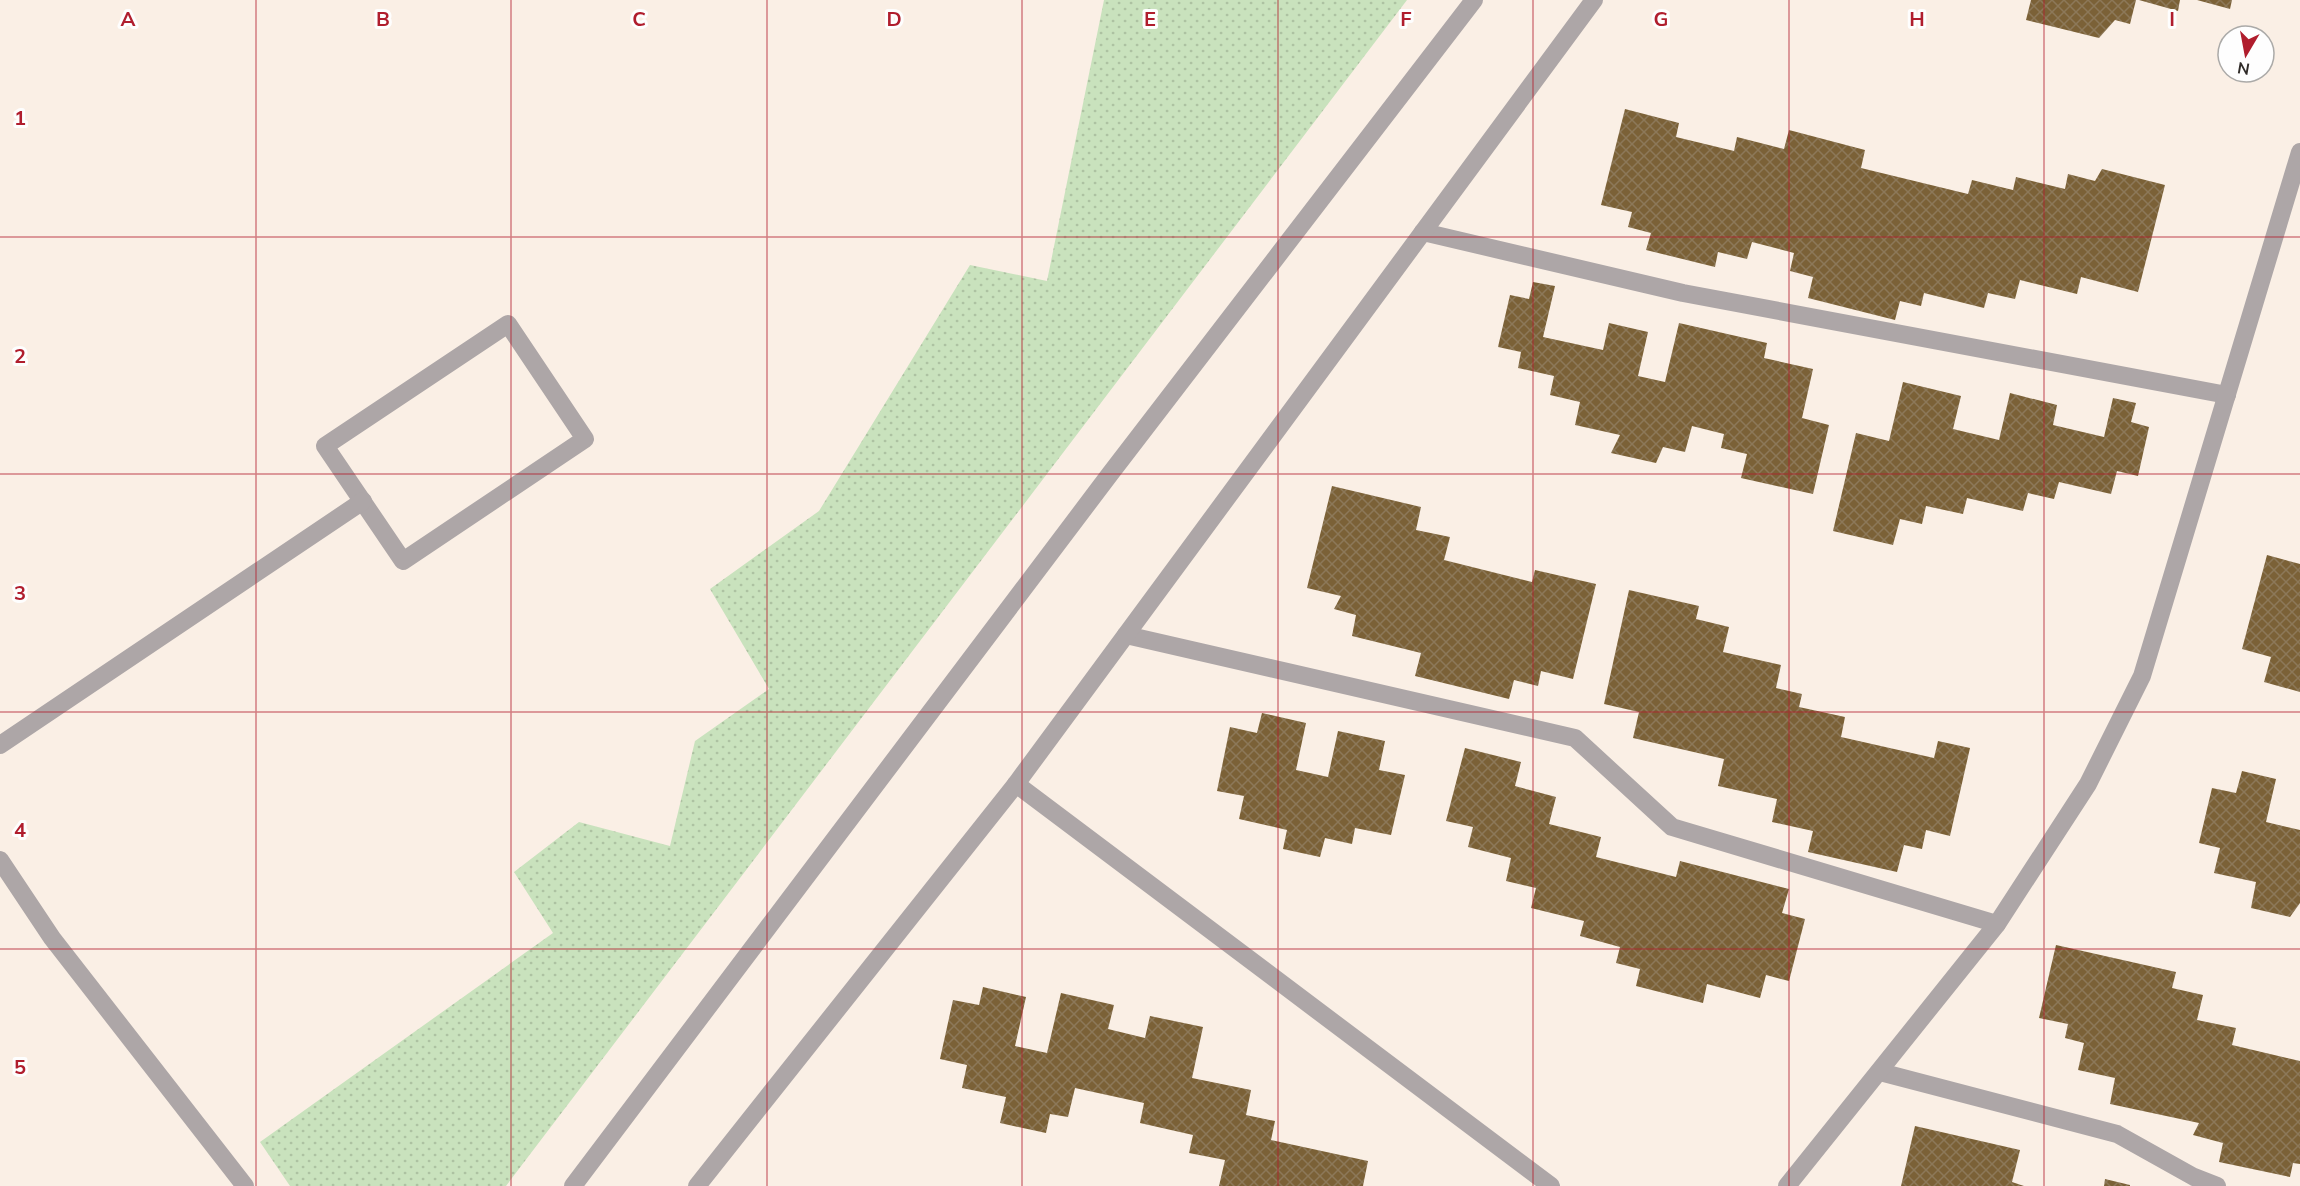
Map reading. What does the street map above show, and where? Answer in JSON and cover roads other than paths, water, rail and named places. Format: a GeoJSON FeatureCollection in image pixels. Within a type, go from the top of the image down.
{"type":"FeatureCollection","features":[{"type":"Feature","properties":{"kind":"lane"},"geometry":{"type":"LineString","coordinates":[[573,1186],[1103,484],[1474,0]]}},
{"type":"Feature","properties":{"kind":"lane"},"geometry":{"type":"LineString","coordinates":[[697,1186],[1016,784],[1594,0]]}},
{"type":"Feature","properties":{"kind":"lane"},"geometry":{"type":"LineString","coordinates":[[1787,1186],[1997,924],[2088,784],[2142,676],[2300,152]]}},
{"type":"Feature","properties":{"kind":"lane"},"geometry":{"type":"LineString","coordinates":[[1423,232],[1683,293],[2227,395]]}},
{"type":"Feature","properties":{"kind":"lane"},"geometry":{"type":"LineString","coordinates":[[508,324],[585,439],[403,561],[363,501],[325,446],[508,324]]}},
{"type":"Feature","properties":{"kind":"lane"},"geometry":{"type":"LineString","coordinates":[[0,745],[363,501]]}},
{"type":"Feature","properties":{"kind":"lane"},"geometry":{"type":"LineString","coordinates":[[1126,635],[1575,738],[1672,827],[1997,924]]}},
{"type":"Feature","properties":{"kind":"lane"},"geometry":{"type":"LineString","coordinates":[[1016,784],[1544,1184]]}},
{"type":"Feature","properties":{"kind":"lane"},"geometry":{"type":"LineString","coordinates":[[0,860],[52,938],[245,1186]]}},
{"type":"Feature","properties":{"kind":"lane"},"geometry":{"type":"LineString","coordinates":[[1880,1072],[2117,1134],[2194,1177],[2217,1186]]}}]}
